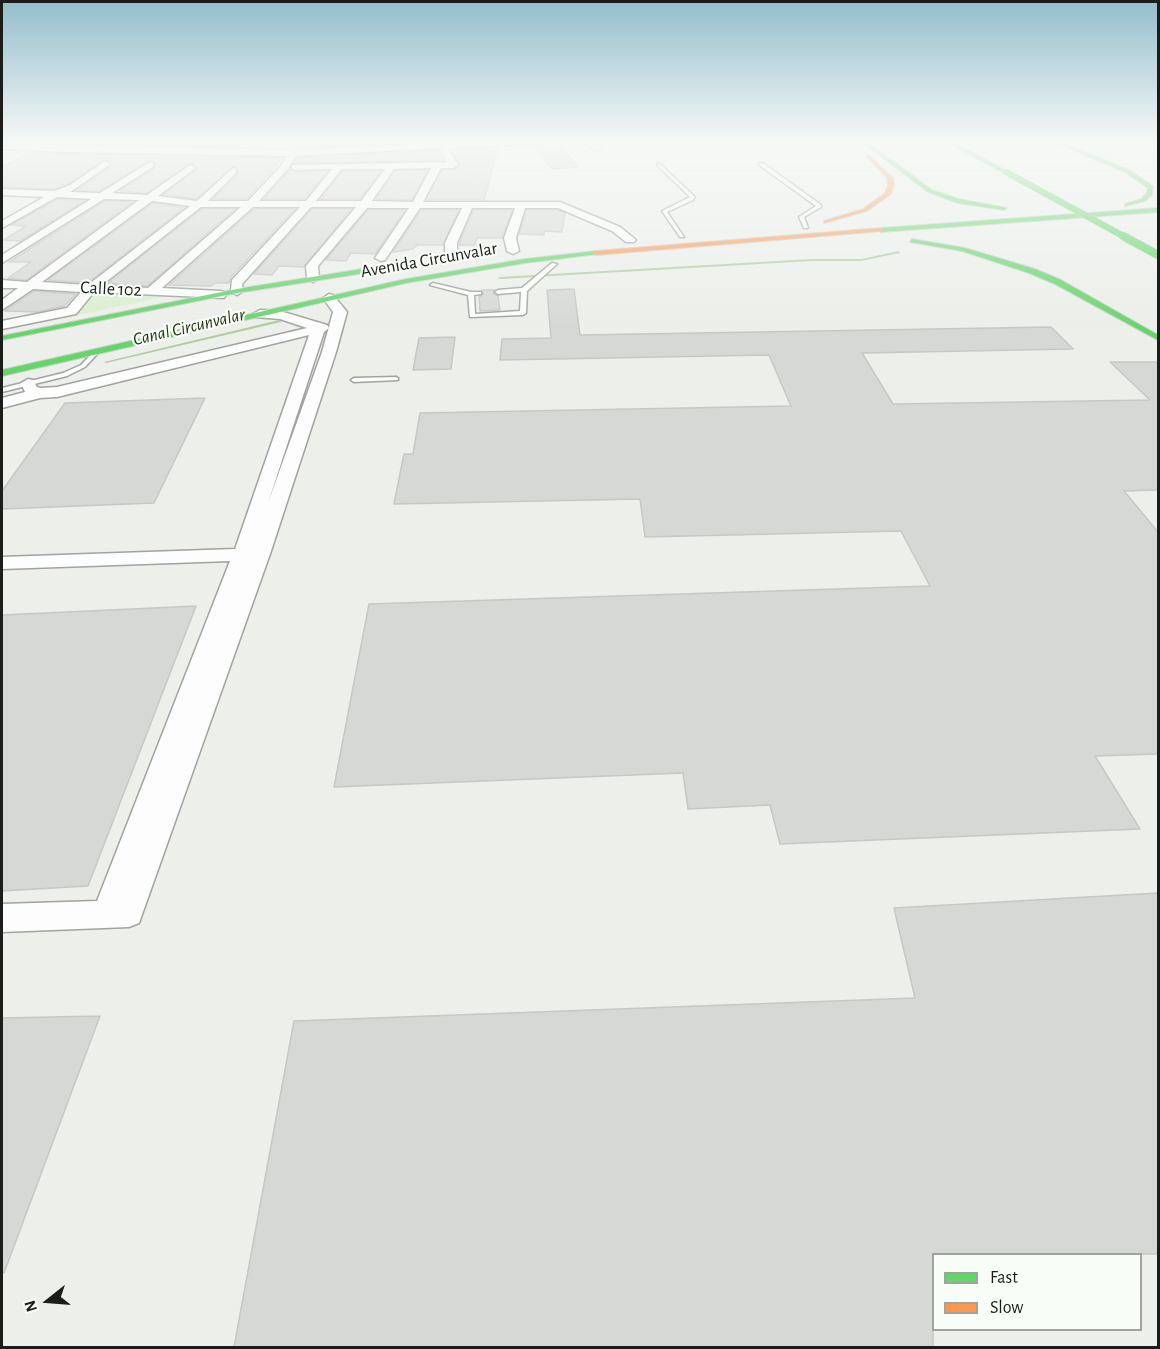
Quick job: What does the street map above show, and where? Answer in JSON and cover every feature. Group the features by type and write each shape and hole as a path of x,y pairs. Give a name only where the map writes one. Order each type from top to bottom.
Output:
{"highway":[{"path":"812,227 878,203"},
{"path":"973,203 1059,214"},
{"path":"1066,203 1158,255"},
{"path":"1072,203 1158,247"},
{"path":"1130,208 1138,203"},
{"name":"Avenida Circunvalar","path":"2,373 406,281 525,261 637,248 1130,208 1154,203"},
{"path":"1130,208 1158,211"},
{"path":"1014,234 1024,225 1059,214"},
{"name":"Avenida Circunvalar","path":"456,258 682,236 1059,214"},
{"path":"796,244 842,233"},
{"path":"330,298 367,297 554,264 632,256 778,245 902,240 974,252 1050,279 1158,338"},
{"path":"721,241 778,245"},
{"path":"1031,256 1158,326"},
{"name":"Avenida Circunvalar","path":"3,334 313,278 384,262"}],"street":[{"path":"2,225 40,203"},
{"path":"2,260 90,203"},
{"path":"2,306 28,285 145,203"},
{"path":"191,203 307,206 417,204 560,206 616,229 630,240"},
{"path":"237,291 236,283 309,203"},
{"path":"3,334 71,311 92,288 199,204"},
{"path":"152,291 251,204"},
{"path":"384,262 417,204"},
{"path":"313,278 312,266 363,205"},
{"path":"456,258 451,243 468,205"},
{"path":"513,251 510,238 521,206"},
{"name":"Calle 102","path":"2,284 220,295"},
{"path":"2,918 117,914 251,554 328,326 340,312 330,298"},
{"path":"260,314 280,315 328,326"},
{"path":"2,403 34,388 57,392 328,326"},
{"path":"2,563 251,554"}],"lane":[{"path":"682,236 664,212 684,203"},
{"path":"812,227 801,217 819,206 815,203"},
{"path":"498,292 524,290 554,264"},
{"path":"433,285 475,293 472,316 523,313 524,290"},
{"path":"2,390 34,388 83,366 97,351"},
{"path":"354,380 396,379"}],"green space":[{"path":"91,293 177,294 73,316"}],"building":[{"path":"51,203 81,203 20,241 4,240 26,226 11,225"},
{"path":"102,203 131,203 26,280 8,278 31,262 9,262"},
{"path":"153,203 184,208 87,283 48,280"},
{"path":"202,209 235,209 147,286 108,283"},
{"path":"254,209 295,209 230,278 229,283 215,283 211,286 169,285"},
{"path":"312,209 351,209 304,267 279,266 272,275 254,274"},
{"path":"368,210 405,210 375,254 351,253 346,261 326,260"},
{"path":"421,210 458,210 443,245 417,245 413,249 393,252"},
{"path":"473,210 512,210 502,238 477,238 475,245 459,245"},
{"path":"527,210 558,210 565,213 562,232 544,231 544,235 519,234"},
{"path":"574,289 580,335 1051,327 1073,349 862,353 893,404 1150,400 1110,362 1158,362 1158,490 1124,491 1158,532 1158,754 1095,756 1140,829 780,844 770,805 688,809 683,773 334,787 369,604 930,586 901,531 645,537 640,499 394,504 404,454 413,454 420,413 791,406 769,355 500,360 502,339 551,338 547,290"},
{"path":"482,290 495,290 493,293 498,296 500,310 480,311 479,297 483,295"},
{"path":"34,291 76,294 64,306 38,312 5,311"},
{"path":"455,337 451,369 413,370 419,338"},
{"path":"205,398 154,503 2,509 2,491 65,403"},
{"path":"196,606 88,886 2,891 2,615"},
{"path":"1158,893 1158,1254 932,1253 933,1347 234,1347 294,1021 915,998 894,908"},
{"path":"100,1016 4,1273 2,1272 2,1018"}],"waterway":[{"path":"500,278 812,260 861,260 899,252"},
{"name":"Canal Circunvalar","path":"106,362 279,321"}],"traffic: fast":[{"path":"971,203 1004,208"},
{"path":"1063,203 1158,255"},
{"path":"1127,205 1134,203"},
{"path":"881,230 1158,210"},
{"path":"912,241 963,249 1032,271 1058,282 1158,338"},
{"path":"2,373 406,281 525,261 596,253"},
{"path":"2,338 237,291 362,271"}],"traffic: slow":[{"path":"826,222 865,210 875,203"},
{"path":"596,253 881,230"}]}
